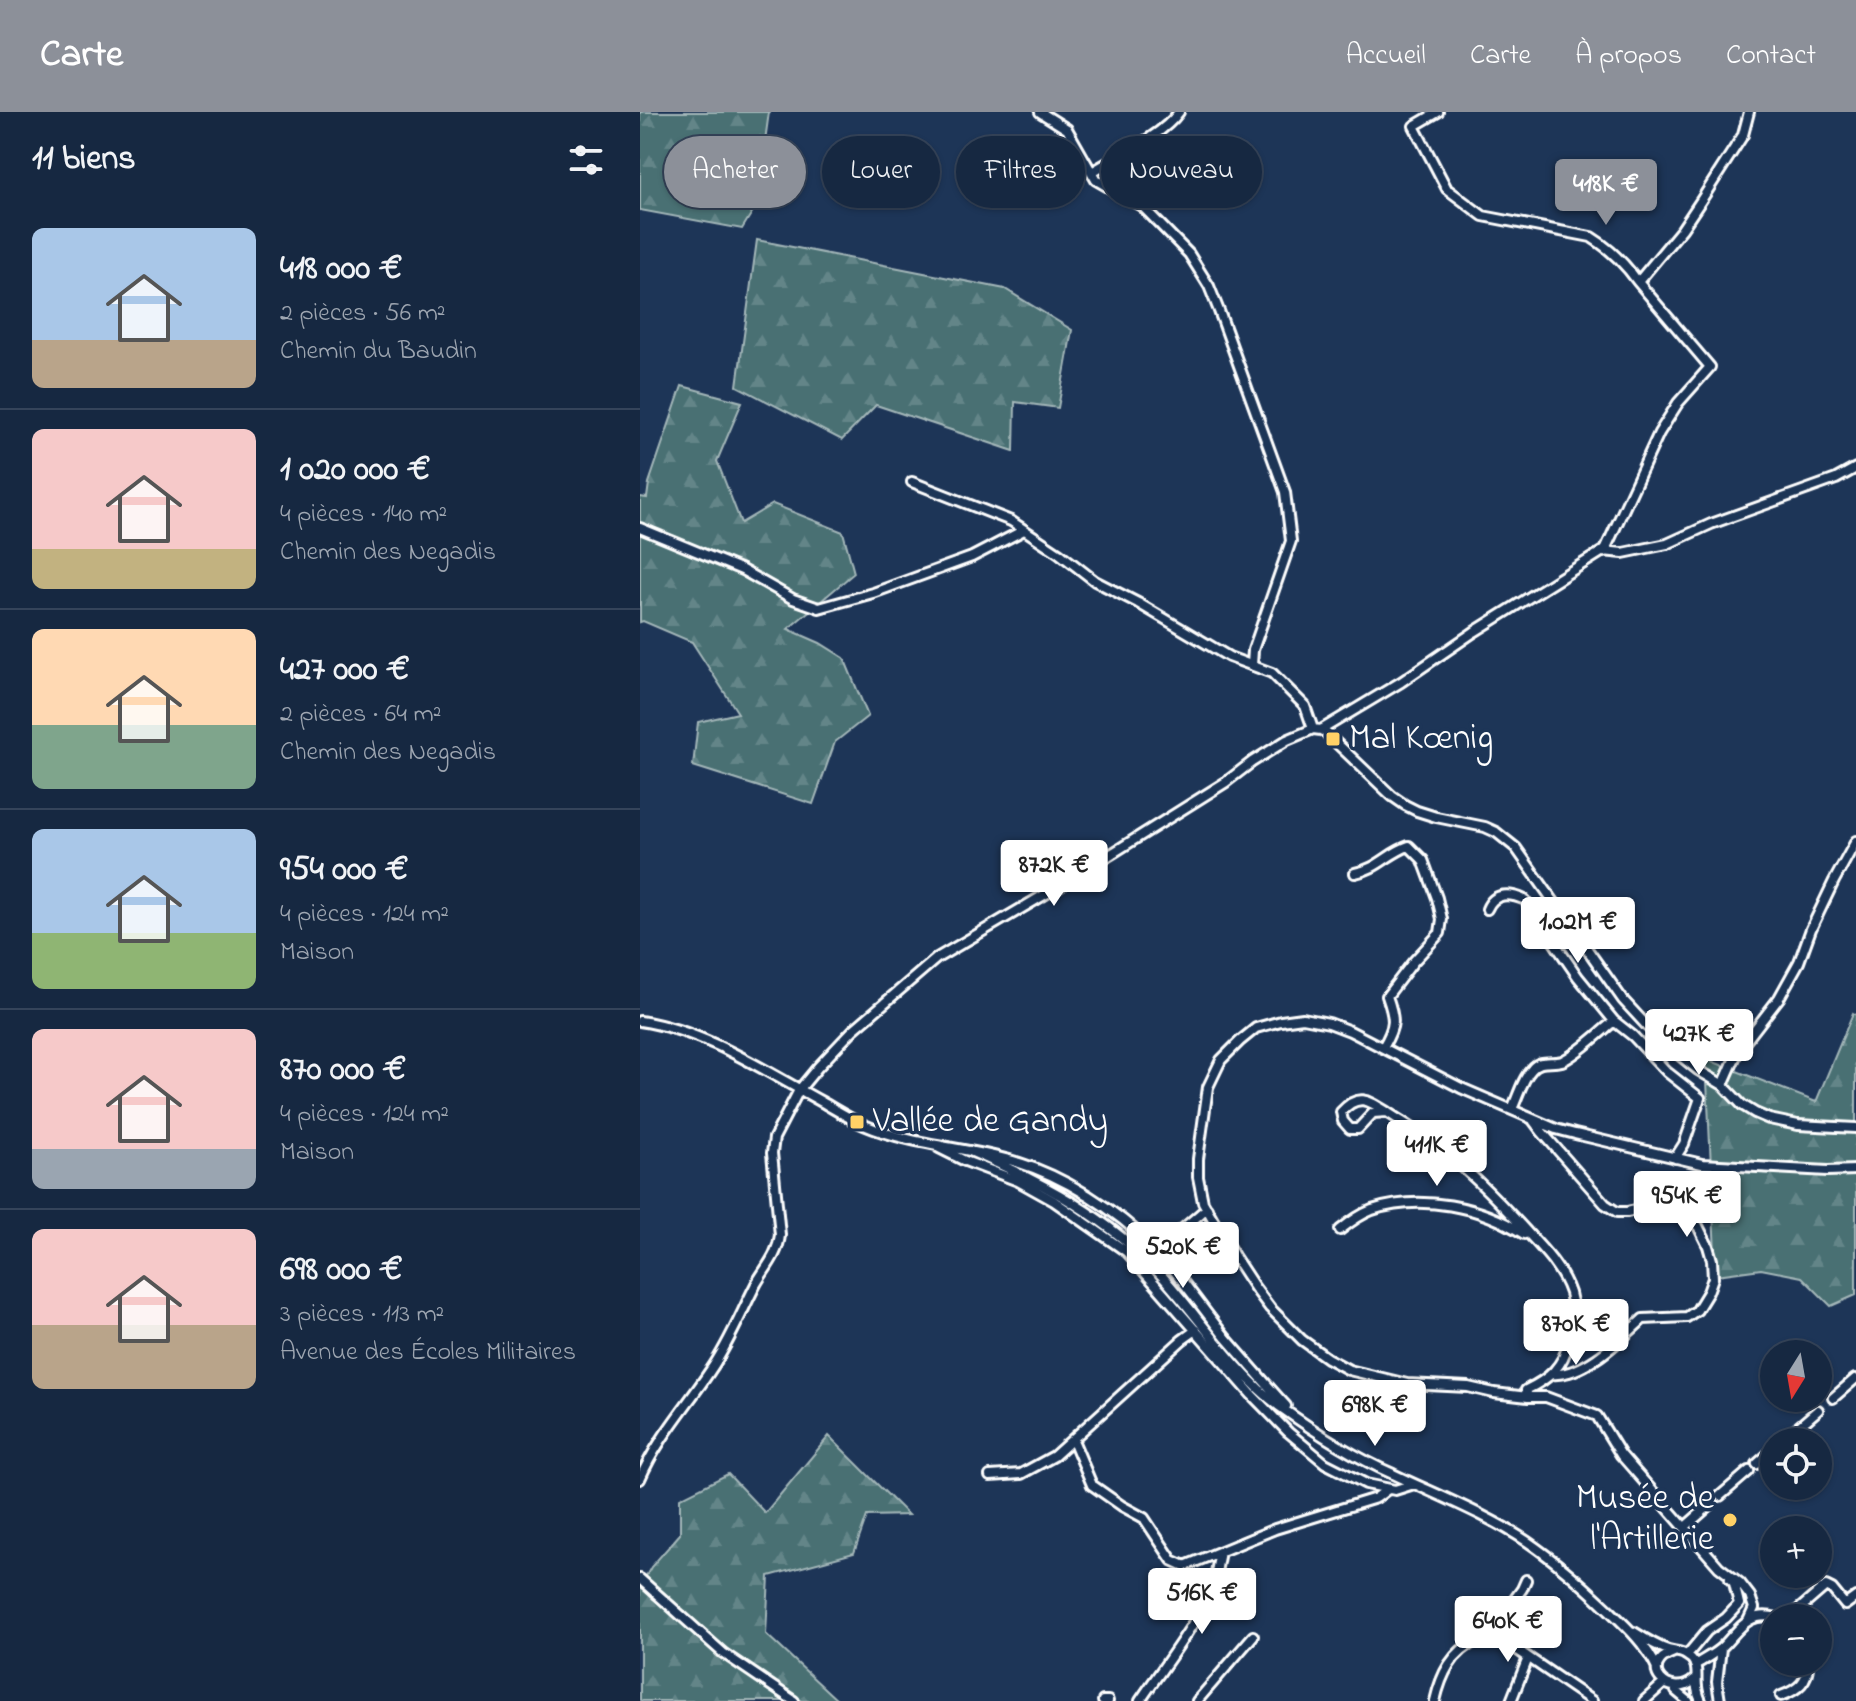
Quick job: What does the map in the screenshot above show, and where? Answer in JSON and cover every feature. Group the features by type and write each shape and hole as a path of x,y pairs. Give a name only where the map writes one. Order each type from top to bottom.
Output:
{"street":[{"path":"1040,112 1067,129 1096,180 1143,207 1189,254 1209,286 1219,311 1285,492 1291,541 1253,650 1252,665"},
{"path":"1092,172 1162,129 1179,112"},
{"path":"640,1479 665,1433 727,1344 748,1299 779,1246 772,1153 779,1125 799,1090 853,1030 937,958 1073,878 1287,740 1317,729 1401,682 1497,617 1604,552 1659,433 1678,403 1710,367 1631,272 1599,242 1591,237 1483,216 1447,189 1414,126 1438,112"},
{"path":"1638,282 1682,229 1702,199 1743,135 1749,112"},
{"path":"1604,552 1623,553 1667,544 1711,524 1836,479 1856,468"},
{"path":"912,482 1011,521 1095,581 1229,657 1272,673 1305,706 1317,729 1392,796 1427,814 1485,827 1516,848 1623,1000 1673,1050 1723,1085 1742,1105 1769,1119 1798,1125 1856,1128"},
{"path":"640,528 742,570 793,599 819,608 873,593 972,557 1024,530"},
{"path":"1723,1085 1738,1051 1779,998 1799,962 1817,917 1856,841"},
{"path":"1355,873 1368,871 1399,849 1409,846 1423,860 1442,919 1440,933 1387,996 1394,1018 1383,1047"},
{"path":"1487,909 1489,903 1500,895 1515,895 1525,900 1578,977 1614,1021 1667,1072 1700,1098 1684,1144 1675,1158"},
{"path":"1687,1655 1696,1641 1739,1604 1734,1583 1621,1455 1597,1416 1546,1397 1494,1393 1468,1387 1407,1384 1349,1370 1302,1340 1270,1308 1243,1271 1215,1223 1198,1177 1208,1087 1221,1060 1256,1028 1303,1018 1329,1023 1461,1088 1556,1129 1702,1164 1856,1170"},
{"path":"640,1021 696,1037 732,1052 862,1125 892,1135 1003,1157 1069,1185 1103,1206 1157,1251 1226,1337 1298,1419"},
{"path":"1512,1109 1535,1065 1562,1061 1614,1021"},
{"path":"1387,1112 1373,1113 1358,1129 1350,1129 1343,1121 1341,1112 1359,1099 1370,1102 1387,1112 1434,1143 1473,1176 1551,1258 1564,1278 1574,1315 1568,1348 1547,1380 1526,1390 1528,1397"},
{"path":"1533,1119 1605,1204 1617,1212 1644,1208 1685,1217 1698,1226 1712,1260 1713,1278 1697,1310 1687,1317 1643,1319 1598,1357 1566,1374 1552,1374"},
{"path":"927,1142 965,1161 1018,1181 1054,1201 1127,1252 1252,1395 1288,1432 1325,1463 1366,1484 1395,1490 1415,1484"},
{"path":"970,1151 1067,1198 1132,1245 1249,1378 1275,1403 1349,1452 1454,1501 1527,1542 1570,1573 1630,1630 1650,1655 1666,1689 1676,1691 1687,1688 1694,1680"},
{"path":"1340,1230 1372,1210 1426,1202 1492,1217 1535,1241"},
{"path":"1149,1263 1157,1251 1207,1208"},
{"path":"1149,1263 1165,1260 1215,1223"},
{"path":"990,1476 1021,1474 1054,1456 1196,1330"},
{"path":"1833,1398 1855,1379"},
{"path":"1797,1428 1816,1412"},
{"path":"1073,1440 1092,1485 1144,1518 1172,1560 1185,1566 1275,1529 1376,1498 1388,1489"},
{"path":"1757,1464 1760,1461"},
{"path":"1720,1496 1749,1471"},
{"path":"1685,1527 1710,1505"},
{"path":"1140,1701 1202,1606 1215,1576 1220,1552"},
{"path":"1695,1665 1724,1645 1749,1619 1754,1608 1740,1583 1719,1567"},
{"path":"640,1579 723,1653 794,1701"},
{"path":"1492,1636 1526,1580"},
{"path":"1805,1604 1826,1586 1845,1605 1856,1597"},
{"path":"1749,1619 1760,1618"},
{"path":"1712,1627 1722,1631 1724,1645 1717,1682 1720,1701"},
{"path":"1630,1630 1653,1644 1687,1655 1695,1665 1694,1680 1701,1701"},
{"path":"1197,1701 1253,1636"},
{"path":"1435,1701 1438,1685 1448,1665 1474,1642 1492,1636 1503,1640 1592,1701"},
{"path":"1657,1668 1663,1657 1675,1651"},
{"path":"1511,1701 1528,1658"},
{"path":"1781,1696 1802,1684 1806,1676"},
{"path":"1644,1701 1662,1685"},
{"path":"1676,1691 1688,1701"}],"green space":[{"path":"640,112 769,112 766,136 664,136 664,208 755,208 742,229 640,210"},
{"path":"757,240 1005,289 1072,330 1058,408 1015,402 1014,451 876,405 842,440 737,386"},
{"path":"682,386 742,402 717,461 741,523 773,504 843,532 854,573 788,629 844,658 868,716 835,742 813,804 693,766 698,722 738,713 692,642 640,622 640,497 647,498 649,483"},
{"path":"1853,1013 1856,1015 1856,1295 1831,1306 1802,1277 1761,1269 1716,1275 1706,1059 1816,1102"},
{"path":"829,1436 908,1515 867,1516 854,1553 769,1576 766,1634 838,1701 640,1700 640,1587 651,1567 680,1534 680,1498 728,1474 765,1513"}],"place":[{"name":"Mal Kœnig","path":"1333,739"},
{"name":"Vallée de Gandy","path":"857,1122"},
{"name":"Musée de l'Artillerie","path":"1730,1520"}]}
